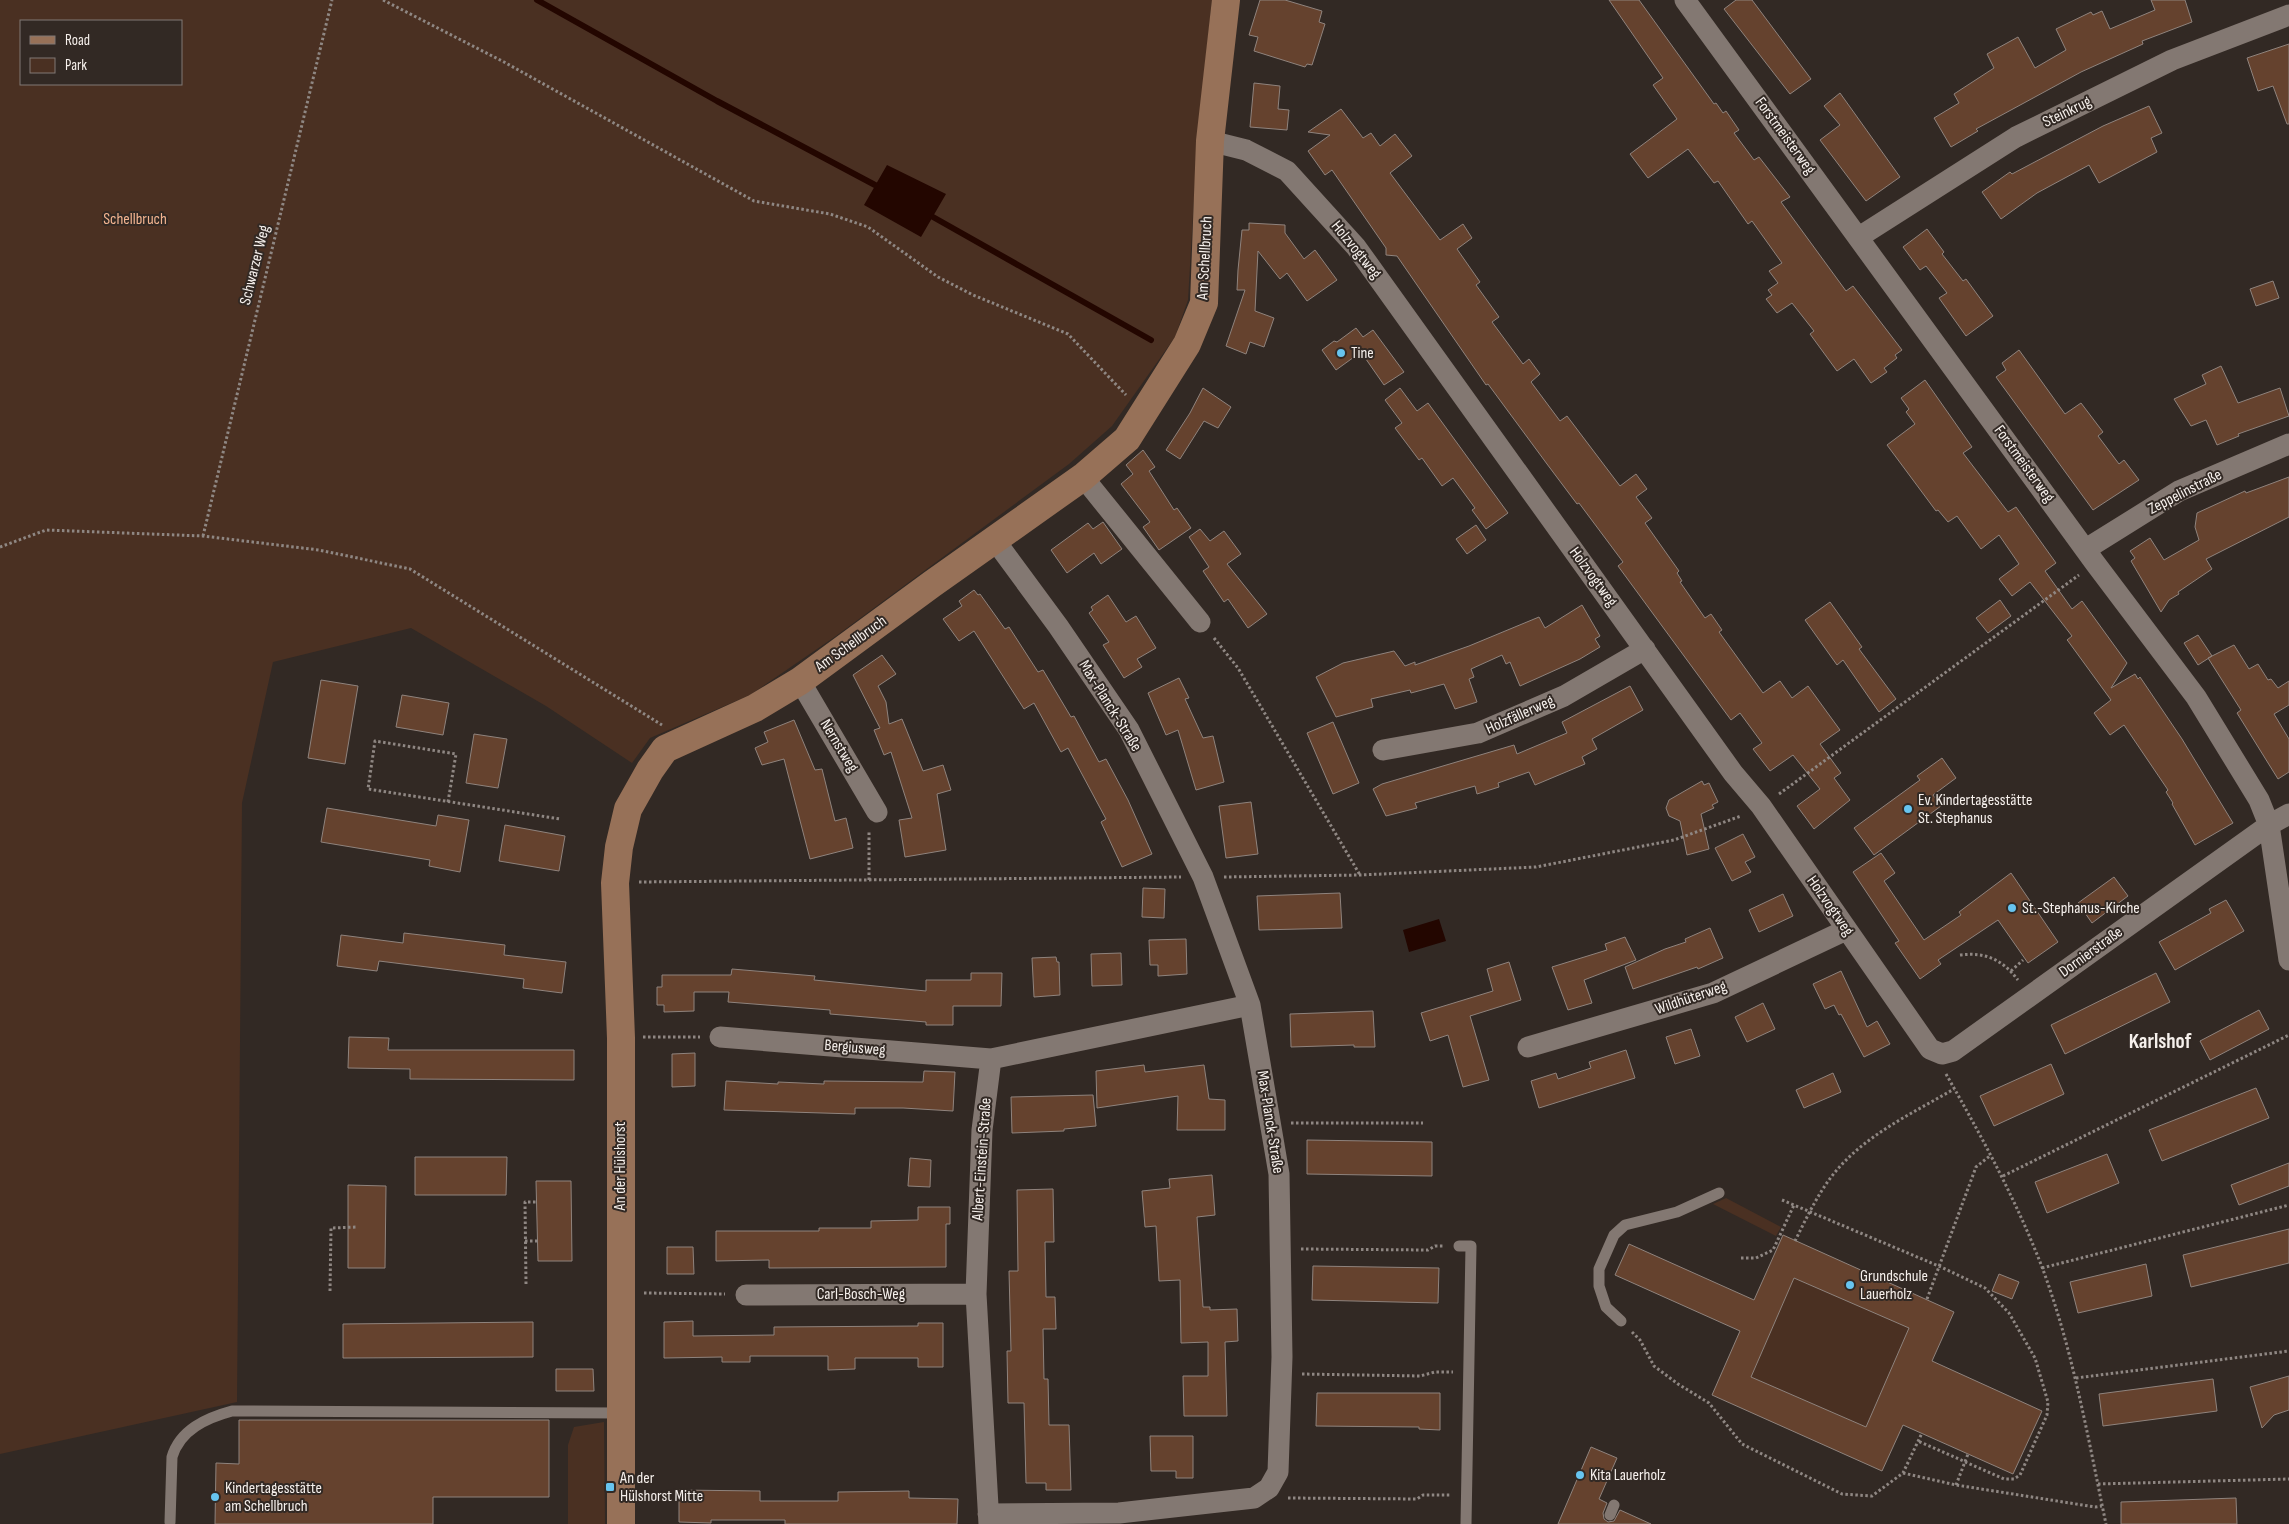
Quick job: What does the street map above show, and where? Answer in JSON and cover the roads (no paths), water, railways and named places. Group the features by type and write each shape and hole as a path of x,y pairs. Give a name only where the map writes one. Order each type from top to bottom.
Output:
{"street":[{"name":"Am Schellbruch","path":"628,809 650,770 665,749 755,708 800,681 994,539 1083,477 1127,438 1187,344 1204,303 1210,141 1226,0"},
{"name":"Forstmeisterweg","path":"1685,0 2090,556 2196,697 2259,800 2269,825 2289,960"},
{"name":"Steinkrug","path":"1859,237 2016,137 2172,60 2289,15"},
{"name":"Holzvogtweg","path":"1210,141 1246,150 1287,171 1356,246 1733,773 1761,806 1930,1049 1942,1054"},
{"name":"Zeppelinstraße","path":"2090,556 2179,492 2289,444"},
{"path":"1083,477 1200,622"},
{"name":"Max-Planck-Straße","path":"989,1519 1119,1512 1254,1498 1269,1488 1278,1472 1281,1373 1279,1174 1250,1005 1204,877 1130,730 1058,626 994,539"},
{"name":"Holzfällerweg","path":"1383,750 1478,733 1564,696 1645,649"},
{"name":"Nernstweg","path":"800,681 873,805"},
{"name":"An der Hülshorst","path":"621,1524 620,1038 615,883 619,847 628,809"},
{"name":"Dornierstraße","path":"1942,1054 1953,1051 2269,825 2289,814"},
{"name":"Wildhüterweg","path":"1528,1047 1713,993 1846,930"},
{"path":"991,1059 1250,1005"},
{"name":"Bergiusweg","path":"720,1037 991,1059"},
{"name":"Albert-Einstein-Straße","path":"989,1519 976,1294 982,1130 991,1059"},
{"name":"Carl-Bosch-Weg","path":"746,1295 976,1294"}],"lane":[{"path":"1621,1321 1606,1307 1599,1286 1600,1269 1614,1235 1625,1225 1677,1212 1719,1193"},
{"path":"1459,1246 1471,1246 1466,1524"},
{"path":"170,1522 172,1457 179,1440 199,1424 214,1416 232,1411 620,1413"}],"waterway":[{"path":"537,0 717,101 875,185"},
{"path":"933,217 1151,340"}],"place":[{"name":"Tine","path":"1341,353"},
{"name":"Ev. Kindertagesstätte St. Stephanus","path":"1908,809"},
{"name":"St.-Stephanus-Kirche","path":"2012,908"},
{"name":"Grundschule Lauerholz","path":"1850,1285"},
{"name":"Kita Lauerholz","path":"1580,1475"},
{"name":"An der Hülshorst Mitte","path":"610,1487"},
{"name":"Kindertagesstätte am Schellbruch","path":"215,1497"}],"district":[{"name":"Karlshof","path":"2160,1041"}],"park label":[{"name":"Schellbruch","path":"135,219"}]}
